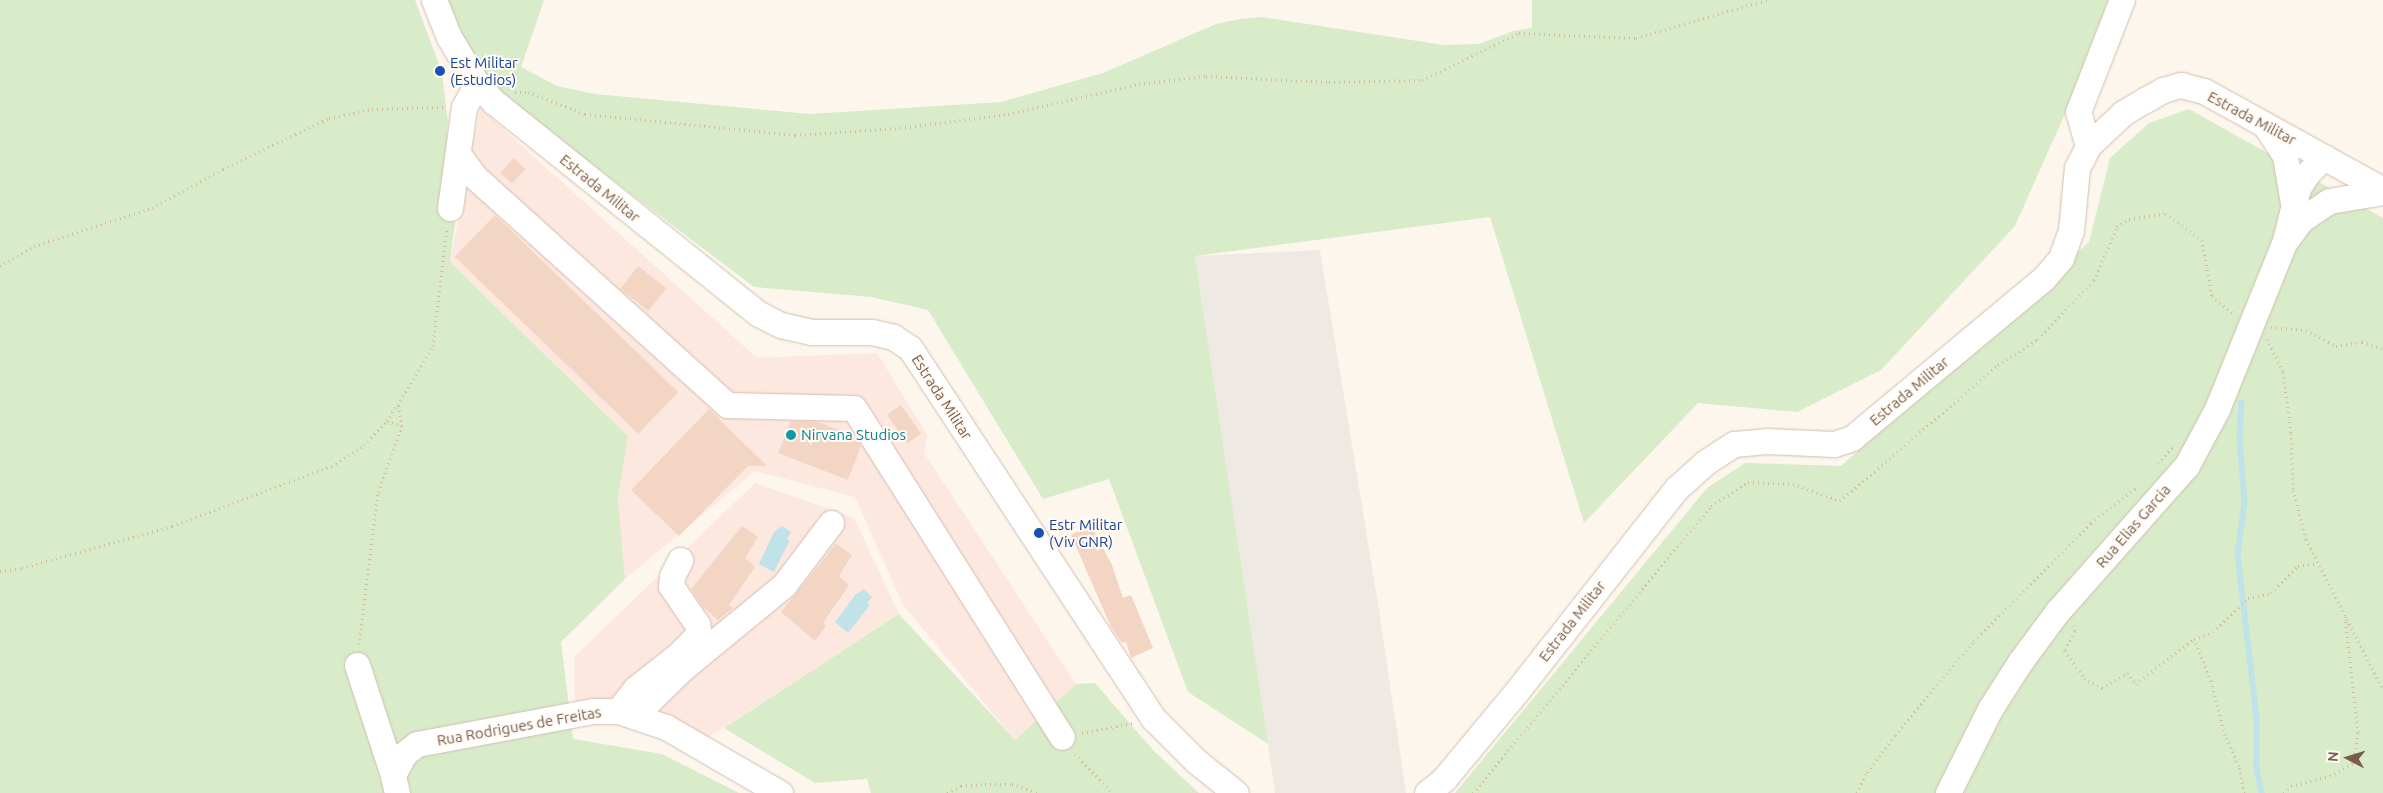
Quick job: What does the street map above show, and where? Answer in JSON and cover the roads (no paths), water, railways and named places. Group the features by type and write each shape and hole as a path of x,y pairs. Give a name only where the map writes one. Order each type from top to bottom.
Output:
{"street":[{"name":"Estrada Militar","path":"434,0 449,37 477,84 494,102 758,314 781,325 811,332 872,332 893,337 910,348 1154,719 1196,761 1236,793"},
{"path":"2088,146 2078,112 2122,0"},
{"path":"450,208 459,155 464,107 477,84"},
{"name":"Estrada Militar","path":"1427,793 1444,779 1517,691 1678,488 1706,462 1734,444 1768,441 1813,445 1834,444 1852,438 2044,279 2061,258 2071,231 2077,168 2088,146 2124,113 2163,90 2181,85 2204,91 2383,191"},
{"name":"Rua Elias Garcia","path":"2264,124 2285,156 2297,212"},
{"path":"459,155 475,177 726,405 854,408 1062,737"},
{"name":"Rua Elias Garcia","path":"1948,793 1990,709 2020,662 2068,600 2187,464 2217,409 2297,212 2307,174 2324,157"},
{"path":"2297,212 2329,201 2383,191"},
{"path":"629,714 649,700 683,668 784,585 831,522"},
{"path":"629,714 635,689 678,656 699,634 697,624 671,586 672,576 680,560"},
{"path":"357,665 395,784"},
{"name":"Rua Rodrigues de Freitas","path":"395,784 404,754 417,744 593,710 629,714 666,727 780,793"}],"water":[{"path":"782,526 791,532 787,539 790,540 774,572 759,564 774,532"},
{"path":"864,589 872,597 867,603 870,605 848,633 835,622 856,594"}],"waterway":[{"path":"2242,402 2240,439 2245,503 2238,554 2257,717 2257,769 2262,793"}],"place":[{"name":"Est Militar (Estudios)","path":"440,71"},
{"name":"Nirvana Studios","path":"791,435"},
{"name":"Estr Militar (Viv GNR)","path":"1039,533"}]}
